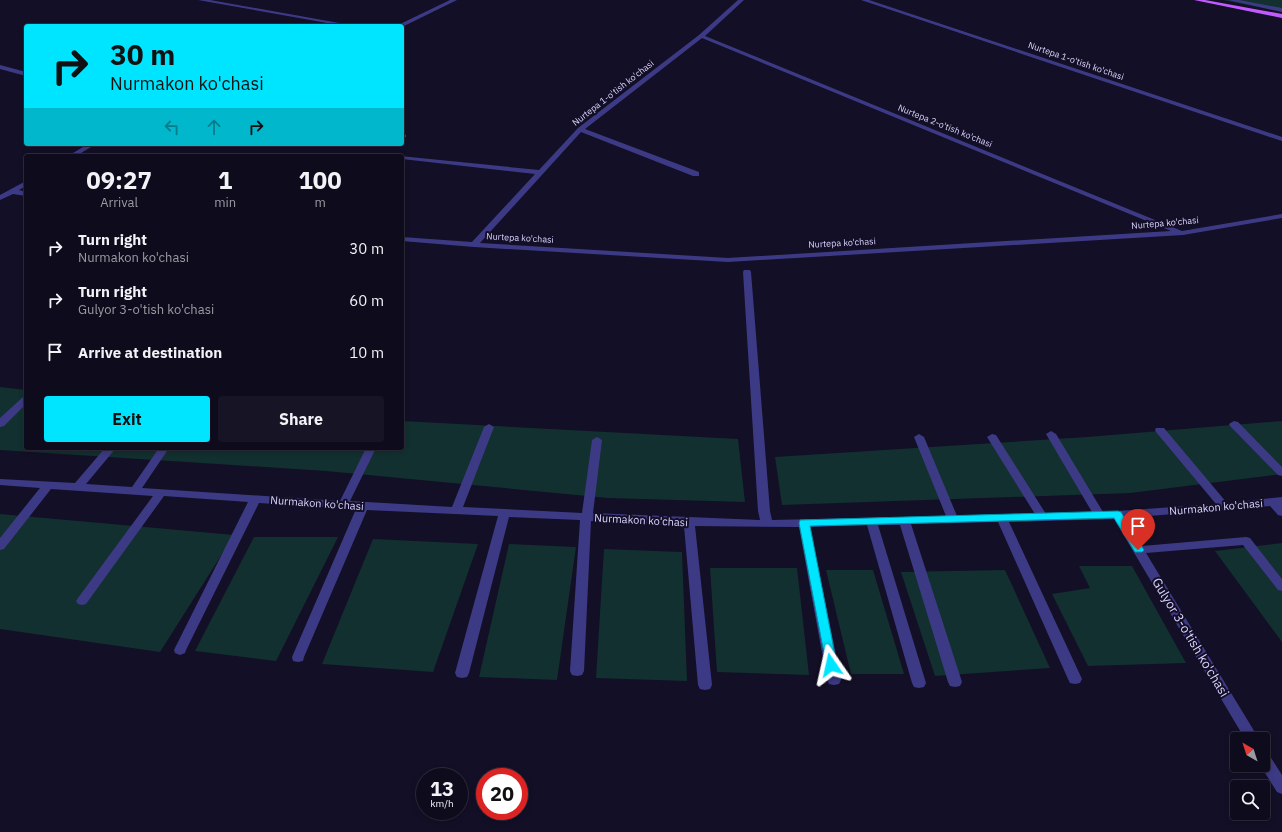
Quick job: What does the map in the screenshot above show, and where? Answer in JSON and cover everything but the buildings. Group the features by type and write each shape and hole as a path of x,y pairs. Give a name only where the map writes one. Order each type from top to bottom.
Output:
{"main road":[{"path":"1197,0 1282,16"}],"street":[{"path":"200,0 341,24"},
{"path":"402,24 454,0"},
{"name":"Nurtepa 1-o'tish ko'chasi","path":"474,245 580,129 701,36 741,0"},
{"name":"Nurtepa 1-o'tish ko'chasi","path":"864,0 1282,139"},
{"path":"1231,0 1282,10"},
{"name":"Nurtepa 2-o'tish ko'chasi","path":"701,36 1183,233"},
{"path":"0,68 24,74"},
{"path":"580,129 696,174"},
{"path":"75,154 89,146"},
{"path":"404,157 541,172"},
{"path":"0,198 24,184"},
{"path":"11,192 24,194"},
{"name":"Nurtepa ko'chasi","path":"404,239 474,245 728,260 1183,233 1282,216"},
{"path":"747,272 764,511 767,524"},
{"path":"0,424 24,401"},
{"path":"1234,424 1282,473"},
{"path":"456,511 489,427"},
{"path":"1160,430 1212,491 1224,508"},
{"path":"1051,434 1100,516"},
{"path":"992,437 1043,517"},
{"path":"919,438 953,519"},
{"path":"577,672 586,517 589,506 597,440"},
{"path":"77,488 109,450"},
{"path":"134,492 163,450"},
{"path":"343,505 370,450"},
{"name":"Nurmakon ko'chasi","path":"0,482 160,494 343,505 689,522 767,524 1100,516 1224,508 1277,502"},
{"path":"0,546 48,486"},
{"path":"82,601 160,494"},
{"path":"180,650 255,500"},
{"path":"1277,502 1282,512"},
{"path":"298,657 363,506"},
{"path":"462,673 504,513"},
{"name":"Gulyor 3-o'tish ko'chasi","path":"1118,514 1138,550 1248,732"},
{"path":"1002,518 1075,679"},
{"path":"904,520 955,682"},
{"path":"871,521 919,683"},
{"path":"689,522 705,685"},
{"path":"804,523 834,680"},
{"path":"1138,550 1246,541 1282,588"},
{"path":"1270,768 1282,788"}],"green space":[{"path":"1223,0 1282,0 1282,12"},
{"path":"0,387 24,390 24,450 404,450 404,421 738,439 745,502 608,498 326,471 0,450"},
{"path":"1282,421 1282,474 1130,493 782,505 775,457 1087,437"},
{"path":"0,514 234,535 160,652 0,629"},
{"path":"254,537 338,537 276,661 195,651"},
{"path":"373,539 478,544 433,672 322,664"},
{"path":"1282,543 1282,642 1215,551"},
{"path":"509,544 576,547 557,680 479,677"},
{"path":"604,549 682,552 687,681 596,678"},
{"path":"1079,566 1132,566 1186,663 1088,666 1052,594 1090,588"},
{"path":"710,568 797,568 809,675 717,672"},
{"path":"826,570 873,570 904,674 851,674"},
{"path":"1005,570 1050,668 935,676 901,572"}],"route":[{"path":"831,665 804,523 1118,514 1138,550"}]}
